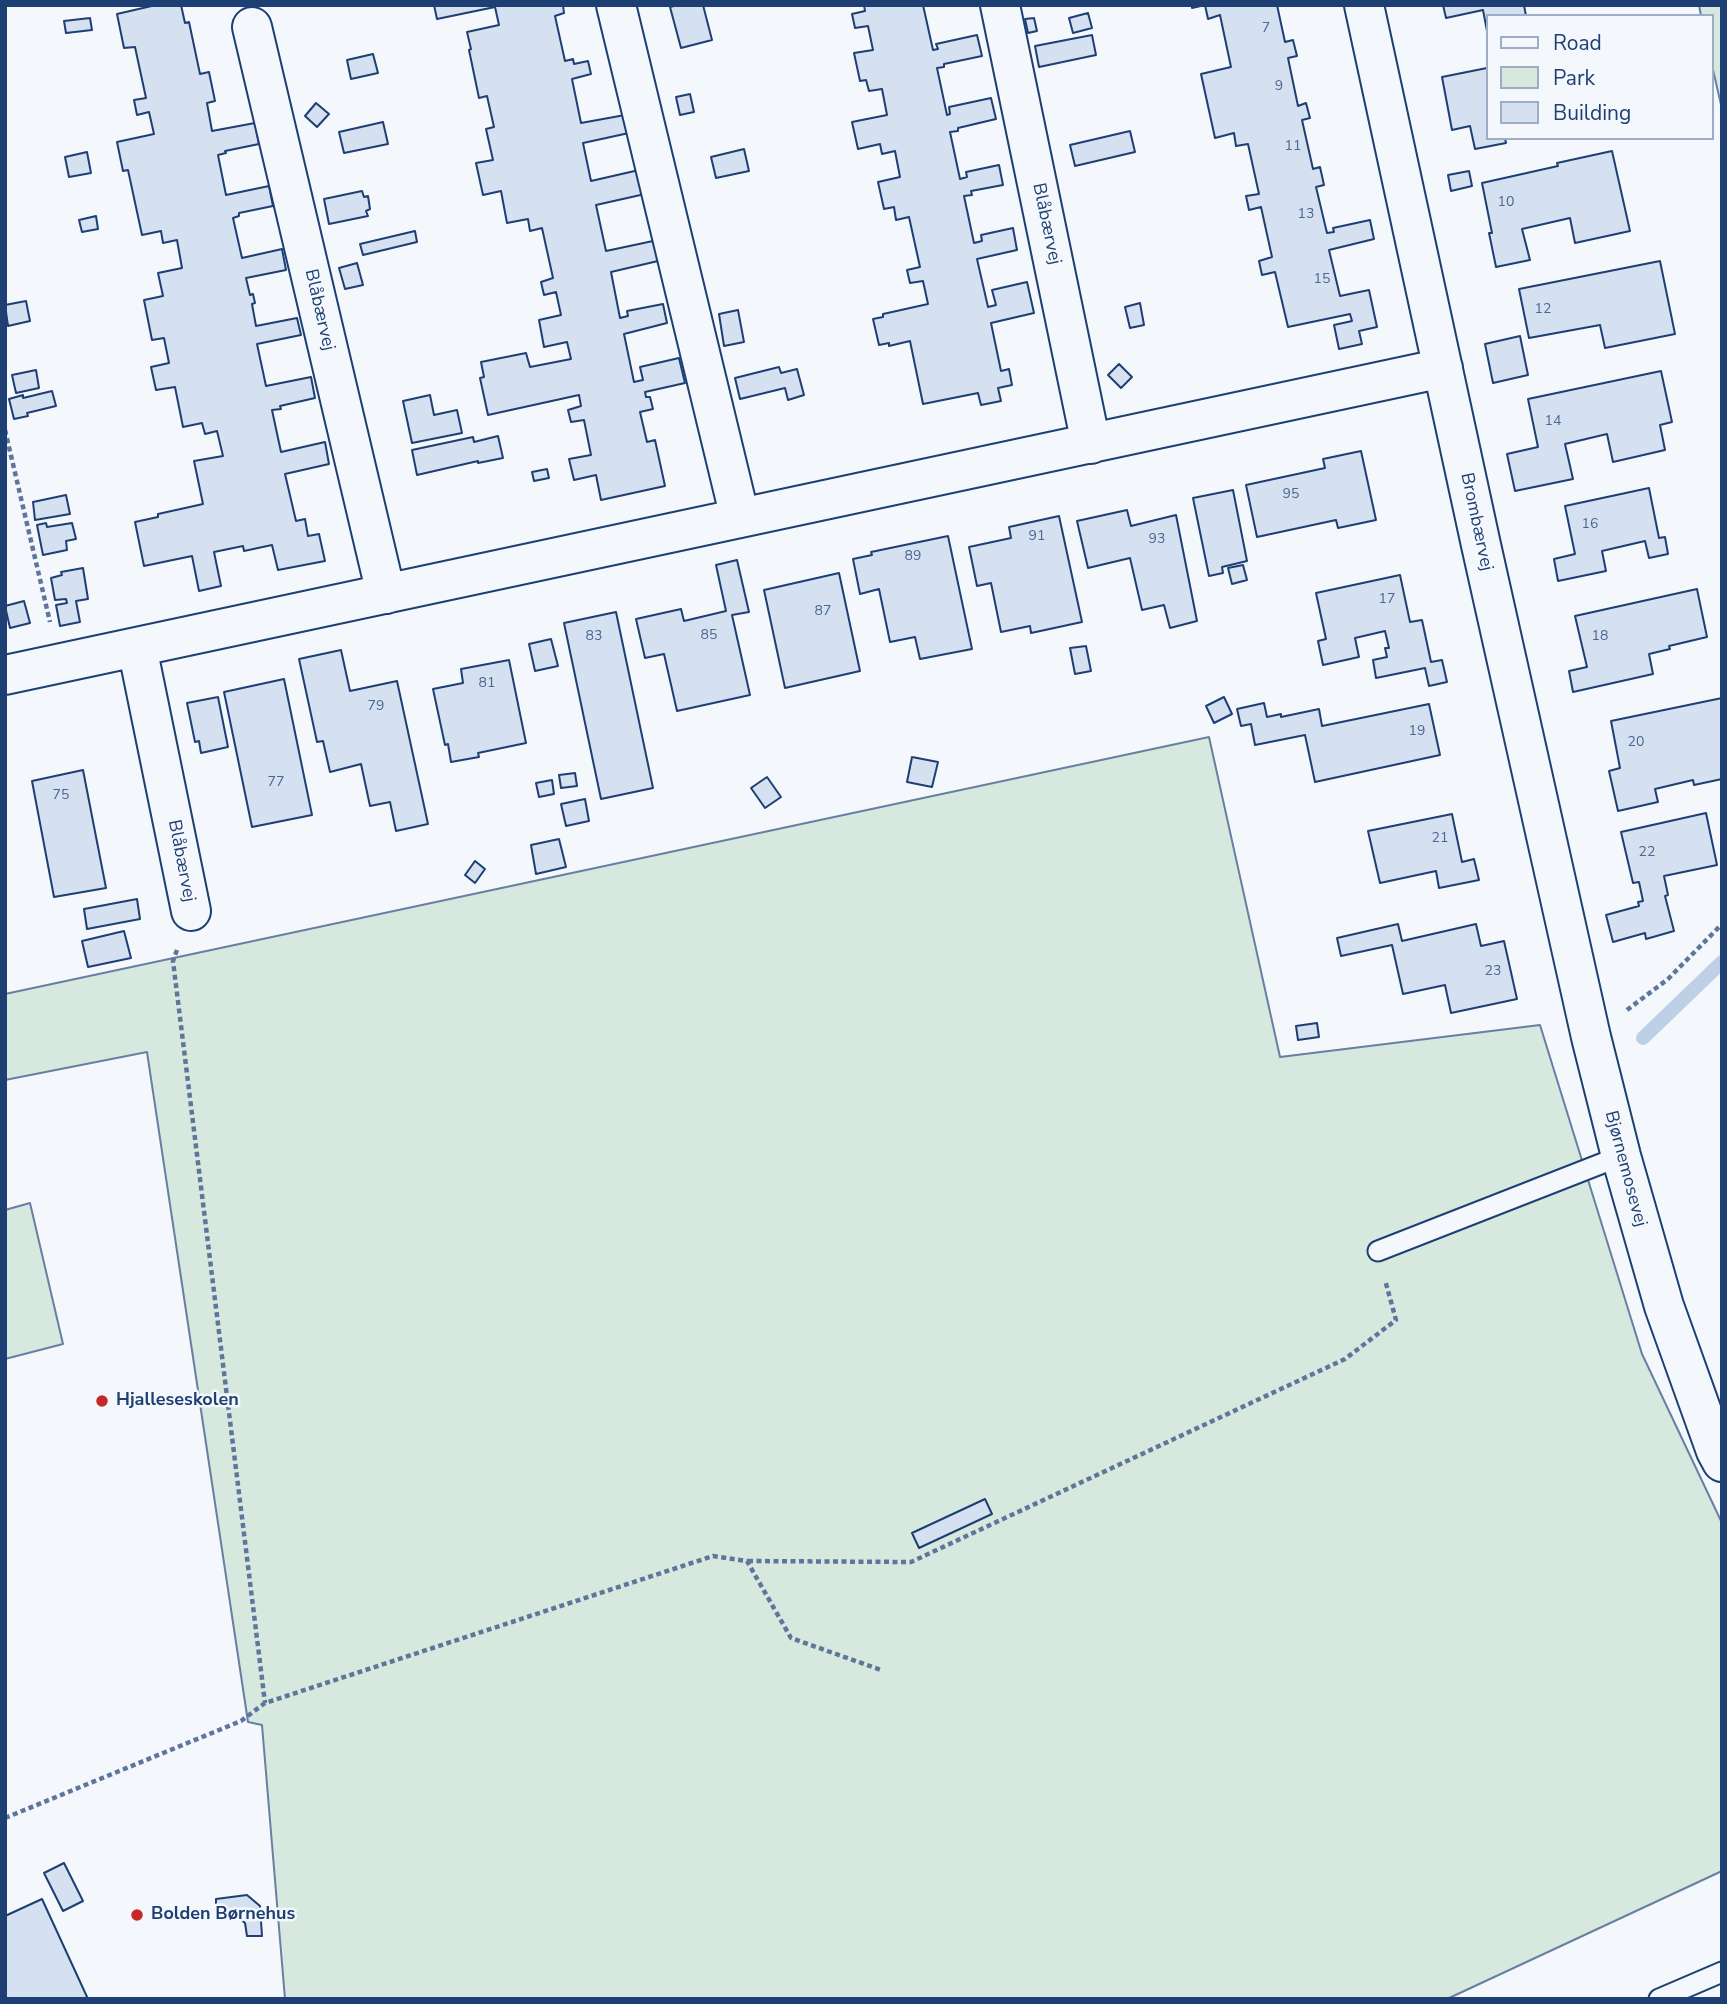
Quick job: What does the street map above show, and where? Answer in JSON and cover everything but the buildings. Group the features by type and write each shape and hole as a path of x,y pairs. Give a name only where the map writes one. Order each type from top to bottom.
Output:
{"street":[{"path":"616,5 740,519"},
{"name":"Blåbærvej","path":"1000,5 1091,443"},
{"name":"Brombærvej","path":"1364,5 1591,1037"},
{"name":"Blåbærvej","path":"252,27 386,594"},
{"path":"5,675 1443,368"},
{"name":"Blåbærvej","path":"137,646 191,911"},
{"name":"Bjørnemosevej","path":"1591,1037 1621,1156 1664,1306 1722,1462"}],"lane":[{"path":"1378,1251 1621,1156"},
{"path":"1660,1999 1722,1972"}],"path":[{"path":"5,430 60,663"},
{"path":"191,911 173,961 265,1703"},
{"path":"1591,1037 1668,979 1722,924"},
{"path":"5,1818 241,1721 265,1703 713,1556 747,1561 911,1562 1345,1359 1396,1320 1378,1251"},
{"path":"747,1561 791,1638 881,1670"}],"green space":[{"path":"1699,5 1722,5 1722,109 1713,70 1713,14 1701,14"},
{"path":"1209,737 1280,1057 1540,1025 1642,1354 1722,1523 1722,1871 1447,1999 285,1999 262,1725 248,1722 147,1052 5,1080 5,994"},
{"path":"30,1203 63,1344 5,1359 5,1210"}],"waterway":[{"path":"1643,1038 1722,962"}],"place":[{"name":"Hjalleseskolen","path":"102,1401"},
{"name":"Bolden Børnehus","path":"137,1915"}]}
